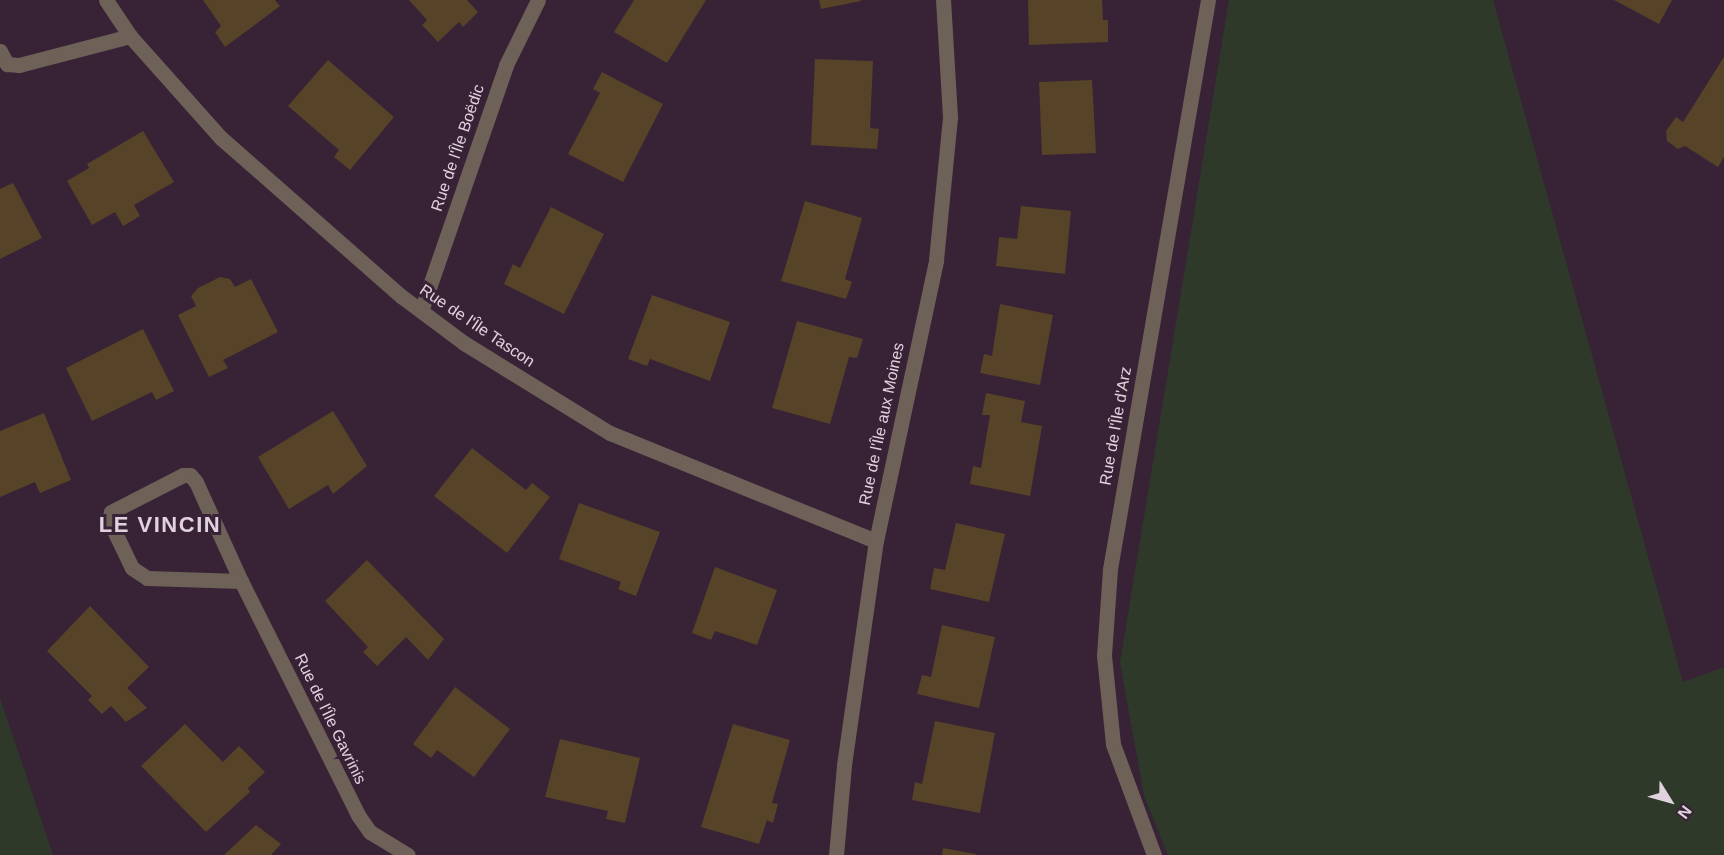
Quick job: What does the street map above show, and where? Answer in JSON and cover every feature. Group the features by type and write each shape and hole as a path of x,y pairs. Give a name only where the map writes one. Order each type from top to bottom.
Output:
{"street":[{"name":"Rue de l'Île Tascon","path":"106,0 130,36 221,138 421,311 464,343 610,433 876,541"},
{"name":"Rue de l'Île Boëdic","path":"421,311 506,65 538,0"},
{"name":"Rue de l'Île aux Moines","path":"836,855 844,765 876,541 937,249 950,117 943,0"},
{"name":"Rue de l'Île d'Arz","path":"1154,855 1113,744 1106,634 1110,569 1208,0"},
{"path":"0,51 8,64 19,65 130,36"},
{"name":"Rue de l'Île Gavrinis","path":"241,581 147,578 139,574 132,568 118,540 109,520 111,512 119,505 190,475 358,815 370,832 408,855"}],"green space":[{"path":"1229,0 1493,0 1683,682 1724,667 1724,855 1168,855 1144,796 1120,663"},
{"path":"0,698 53,855 0,855"}],"building":[{"path":"203,0 275,0 280,6 225,47 215,32 221,26"},
{"path":"409,0 467,0 478,12 463,27 459,22 438,42 422,25 427,20"},
{"path":"634,0 706,0 667,63 614,32"},
{"path":"819,0 861,0 861,1 821,9"},
{"path":"1028,0 1102,0 1103,20 1108,20 1108,42 1029,45"},
{"path":"1614,0 1672,0 1659,24"},
{"path":"1724,57 1724,157 1718,167 1685,146 1678,149 1667,141 1666,131 1676,117 1683,122"},
{"path":"815,59 873,61 870,128 879,129 877,149 811,145"},
{"path":"328,60 394,117 350,170 334,157 339,150 288,106"},
{"path":"602,72 663,104 623,182 568,154 600,93 593,89"},
{"path":"1092,80 1096,153 1042,155 1039,82"},
{"path":"143,131 174,182 134,205 140,216 123,226 115,212 92,225 67,181 89,168 87,164"},
{"path":"13,183 42,238 0,259 0,189"},
{"path":"805,201 862,218 845,279 852,282 846,299 781,281"},
{"path":"1021,206 1071,211 1065,274 996,266 999,237 1017,239"},
{"path":"551,207 604,234 564,314 504,284 513,264 520,268"},
{"path":"220,277 230,279 235,287 251,279 278,332 223,360 228,368 209,377 178,315 196,306 191,296 198,288"},
{"path":"652,295 730,322 710,381 650,359 647,366 628,359"},
{"path":"1000,304 1053,315 1040,385 980,373 984,354 992,356"},
{"path":"797,321 863,339 857,358 849,357 830,424 772,408"},
{"path":"143,329 174,391 156,400 152,392 92,421 66,368"},
{"path":"986,393 1025,401 1021,422 1042,426 1030,496 970,484 973,466 981,468 990,415 982,415"},
{"path":"333,411 367,466 333,494 328,485 289,509 258,457"},
{"path":"44,413 71,480 40,493 35,482 0,497 0,431"},
{"path":"472,448 526,490 532,483 550,497 507,553 434,496"},
{"path":"579,503 660,532 636,596 618,589 621,582 559,559"},
{"path":"956,523 1005,534 989,602 930,589 934,568 945,570"},
{"path":"367,560 444,639 428,660 406,637 377,666 363,652 368,647 325,601"},
{"path":"715,567 777,590 757,645 715,631 711,640 692,633"},
{"path":"90,606 149,667 127,688 147,708 126,722 111,706 102,714 88,700 92,696 47,651"},
{"path":"942,625 995,637 979,708 917,694 922,675 931,677"},
{"path":"455,687 510,729 474,777 437,750 431,758 413,744"},
{"path":"935,721 995,733 980,813 912,800 915,782 922,784"},
{"path":"185,724 223,762 239,746 265,772 248,788 250,792 206,832 141,766"},
{"path":"733,724 790,740 772,803 778,804 773,823 767,820 759,844 701,827"},
{"path":"560,739 640,758 625,823 606,819 608,811 545,797"},
{"path":"256,825 281,844 271,855 224,855"},
{"path":"943,848 976,854 976,855 942,855"}],"district":[{"name":"LE VINCIN","path":"160,525"}]}
